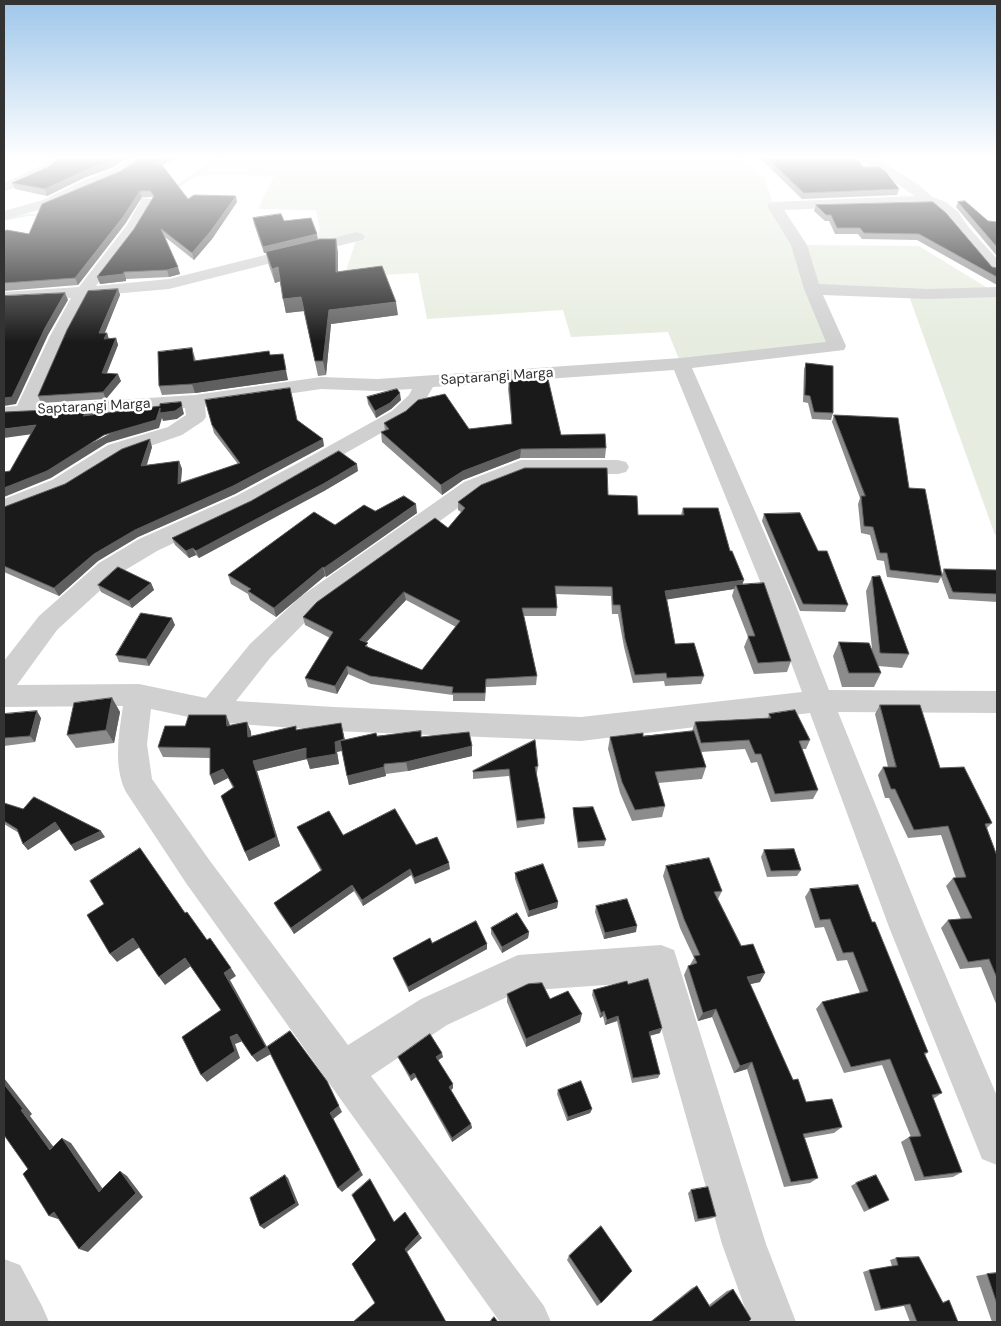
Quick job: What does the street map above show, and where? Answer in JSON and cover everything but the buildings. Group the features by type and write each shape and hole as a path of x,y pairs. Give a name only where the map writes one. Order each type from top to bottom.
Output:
{"street":[{"path":"26,410 56,339 83,292 128,234 138,218"},
{"name":"Saptarangi Marga","path":"4,413 26,410 194,401 321,383 377,385 681,364 837,346 812,289 799,245 782,218"},
{"path":"955,218 964,232 997,268"},
{"path":"4,297 83,292 189,280 357,237"},
{"path":"812,289 908,293 972,294 997,292"},
{"path":"681,364 777,591 907,927 997,1144"},
{"path":"4,680 48,623 108,569 148,545 244,501 308,467 365,432 399,415 417,398 426,382"},
{"path":"4,507 60,485 116,450 175,431 196,417 194,401"},
{"path":"212,711 260,651 309,603 472,486 521,467 618,467"},
{"path":"4,696 140,695 212,711 344,720 581,729 819,701 997,702"},
{"path":"140,695 132,744 137,784 198,872 528,1322"},
{"path":"344,1071 434,1012 518,974 661,963 744,1244 773,1322"},
{"path":"4,1280 26,1322"}],"shaded area":[{"path":"318,218 782,218 799,245 919,246 994,292 997,292 997,535 995,535 908,293 813,289 837,346 681,364 668,332 571,337 563,310 427,319 418,273 344,277 357,237 315,246 320,228"}],"waterway":[{"path":"5,220 15,218"}]}
